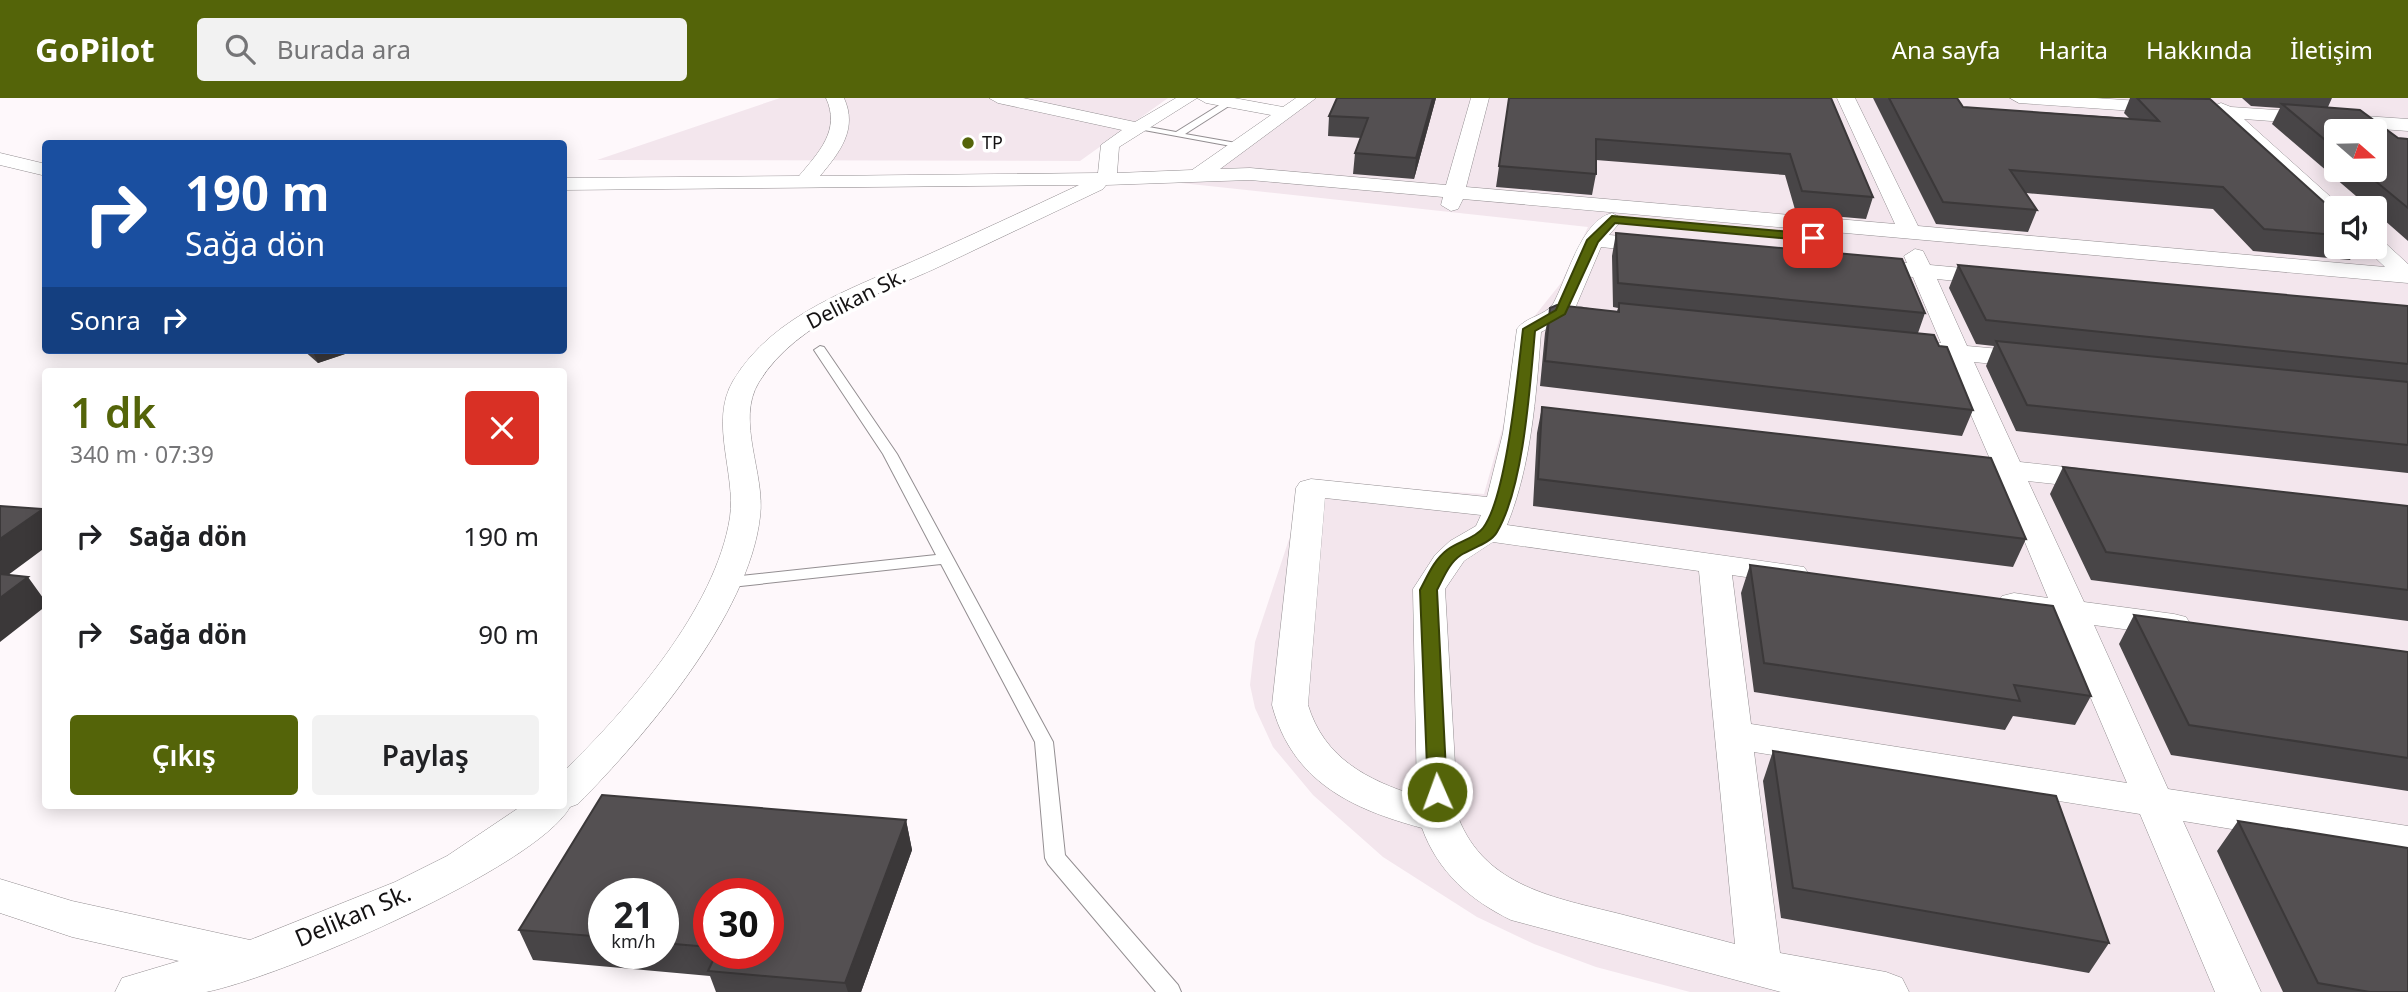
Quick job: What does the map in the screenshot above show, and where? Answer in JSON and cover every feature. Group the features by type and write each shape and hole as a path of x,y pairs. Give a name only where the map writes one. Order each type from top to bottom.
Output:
{"street":[{"path":"803,184 843,126 843,114 835,98"},
{"path":"998,98 1138,128"},
{"path":"1107,179 1110,145 1188,98"},
{"path":"1206,98 1286,113"},
{"path":"1196,176 1307,98"},
{"path":"1453,199 1479,98"},
{"path":"1846,98 2238,992"},
{"path":"2019,98 2408,125"},
{"path":"2210,98 2324,201"},
{"path":"0,159 42,169"},
{"path":"567,184 803,184 1196,176 1453,199 1914,250 2408,276"},
{"name":"Delikan Sk.","path":"567,791 629,724 664,680 692,639 722,583 746,518 737,398 755,369 783,340 823,313 1107,179"},
{"path":"968,181 1011,195 1020,208 1017,222"},
{"path":"1453,199 1612,219 1914,250 2408,290"},
{"path":"1561,312 1593,240 1612,219"},
{"path":"1593,240 1675,248"},
{"path":"1839,263 1914,250 2018,280"},
{"path":"2387,257 2408,276"},
{"path":"1616,317 1561,312 1529,329 1533,417 1495,520 1453,552 1442,564 1429,590 1438,817 1448,843 1465,869 1503,897 1551,915 1759,969 1886,992"},
{"path":"1888,345 2052,362"},
{"path":"1927,461 2133,484"},
{"path":"1438,817 1388,803 1344,780 1304,744 1292,721 1290,705 1311,488 1495,520 1714,563 1824,578"},
{"path":"1714,563 1759,969"},
{"path":"1989,600 2206,630"},
{"path":"1733,735 2408,842"},
{"name":"Delikan Sk.","path":"138,992 251,958 375,909 457,869 513,835 546,809"},
{"path":"0,896 97,925 251,958"}],"lane":[{"path":"1177,135 1228,102"},
{"path":"1138,128 1239,146"},
{"path":"820,350 890,454 1044,742 1055,858 1170,992"},
{"path":"722,583 946,559"}],"shaded area":[{"path":"780,98 1168,98 1080,161 597,160"},
{"path":"1298,98 2408,98 2408,992 1690,992 1596,967 1534,944 1477,917 1383,857 1313,795 1273,747 1255,708 1250,685 1255,642 1308,482 1484,494 1533,318 1561,283 1588,227 1181,183"}],"building":[{"path":"1337,98 1433,98 1416,158 1355,153 1368,118 1329,116"},
{"path":"1509,98 1831,98 1873,197 1802,191 1790,154 1596,139 1596,174 1499,166"},
{"path":"1889,98 1957,98 1963,107 2159,121 2137,98 2210,99 2324,202 2324,234 2264,229 2223,187 2010,170 2037,210 1943,202"},
{"path":"2282,104 2360,110 2372,119 2324,119 2324,139"},
{"path":"2387,130 2398,138 2408,139 2408,208 2377,182 2387,182"},
{"path":"1616,233 1902,259 1925,313 1618,283"},
{"path":"1958,265 2408,306 2408,364 1986,320"},
{"path":"1619,303 1934,335 1939,346 1947,347 1973,410 1545,361 1550,308 1557,305 1619,312"},
{"path":"1996,341 2408,382 2408,445 2027,405"},
{"path":"1542,407 1991,458 2026,539 1538,479"},
{"path":"2063,467 2408,506 2408,590 2106,552"},
{"path":"0,506 42,509 42,510 0,539"},
{"path":"1750,565 2053,606 2091,696 2014,685 2020,701 1764,663"},
{"path":"0,574 28,577 0,598"},
{"path":"2134,615 2408,652 2408,758 2189,725"},
{"path":"1773,751 2056,796 2109,943 1793,888"},
{"path":"602,795 906,820 845,983 708,971 784,969 784,878 693,878 693,946 679,944 679,878 588,878 588,936 519,930"},
{"path":"2238,821 2408,848 2408,992 2370,992 2318,983"}],"place":[{"name":"TP","path":"968,143"}],"route":[{"path":"1437,792 1429,590 1434,576 1453,552 1489,533 1501,508 1520,415 1529,329 1561,312 1593,240 1612,219 1813,238"}]}
